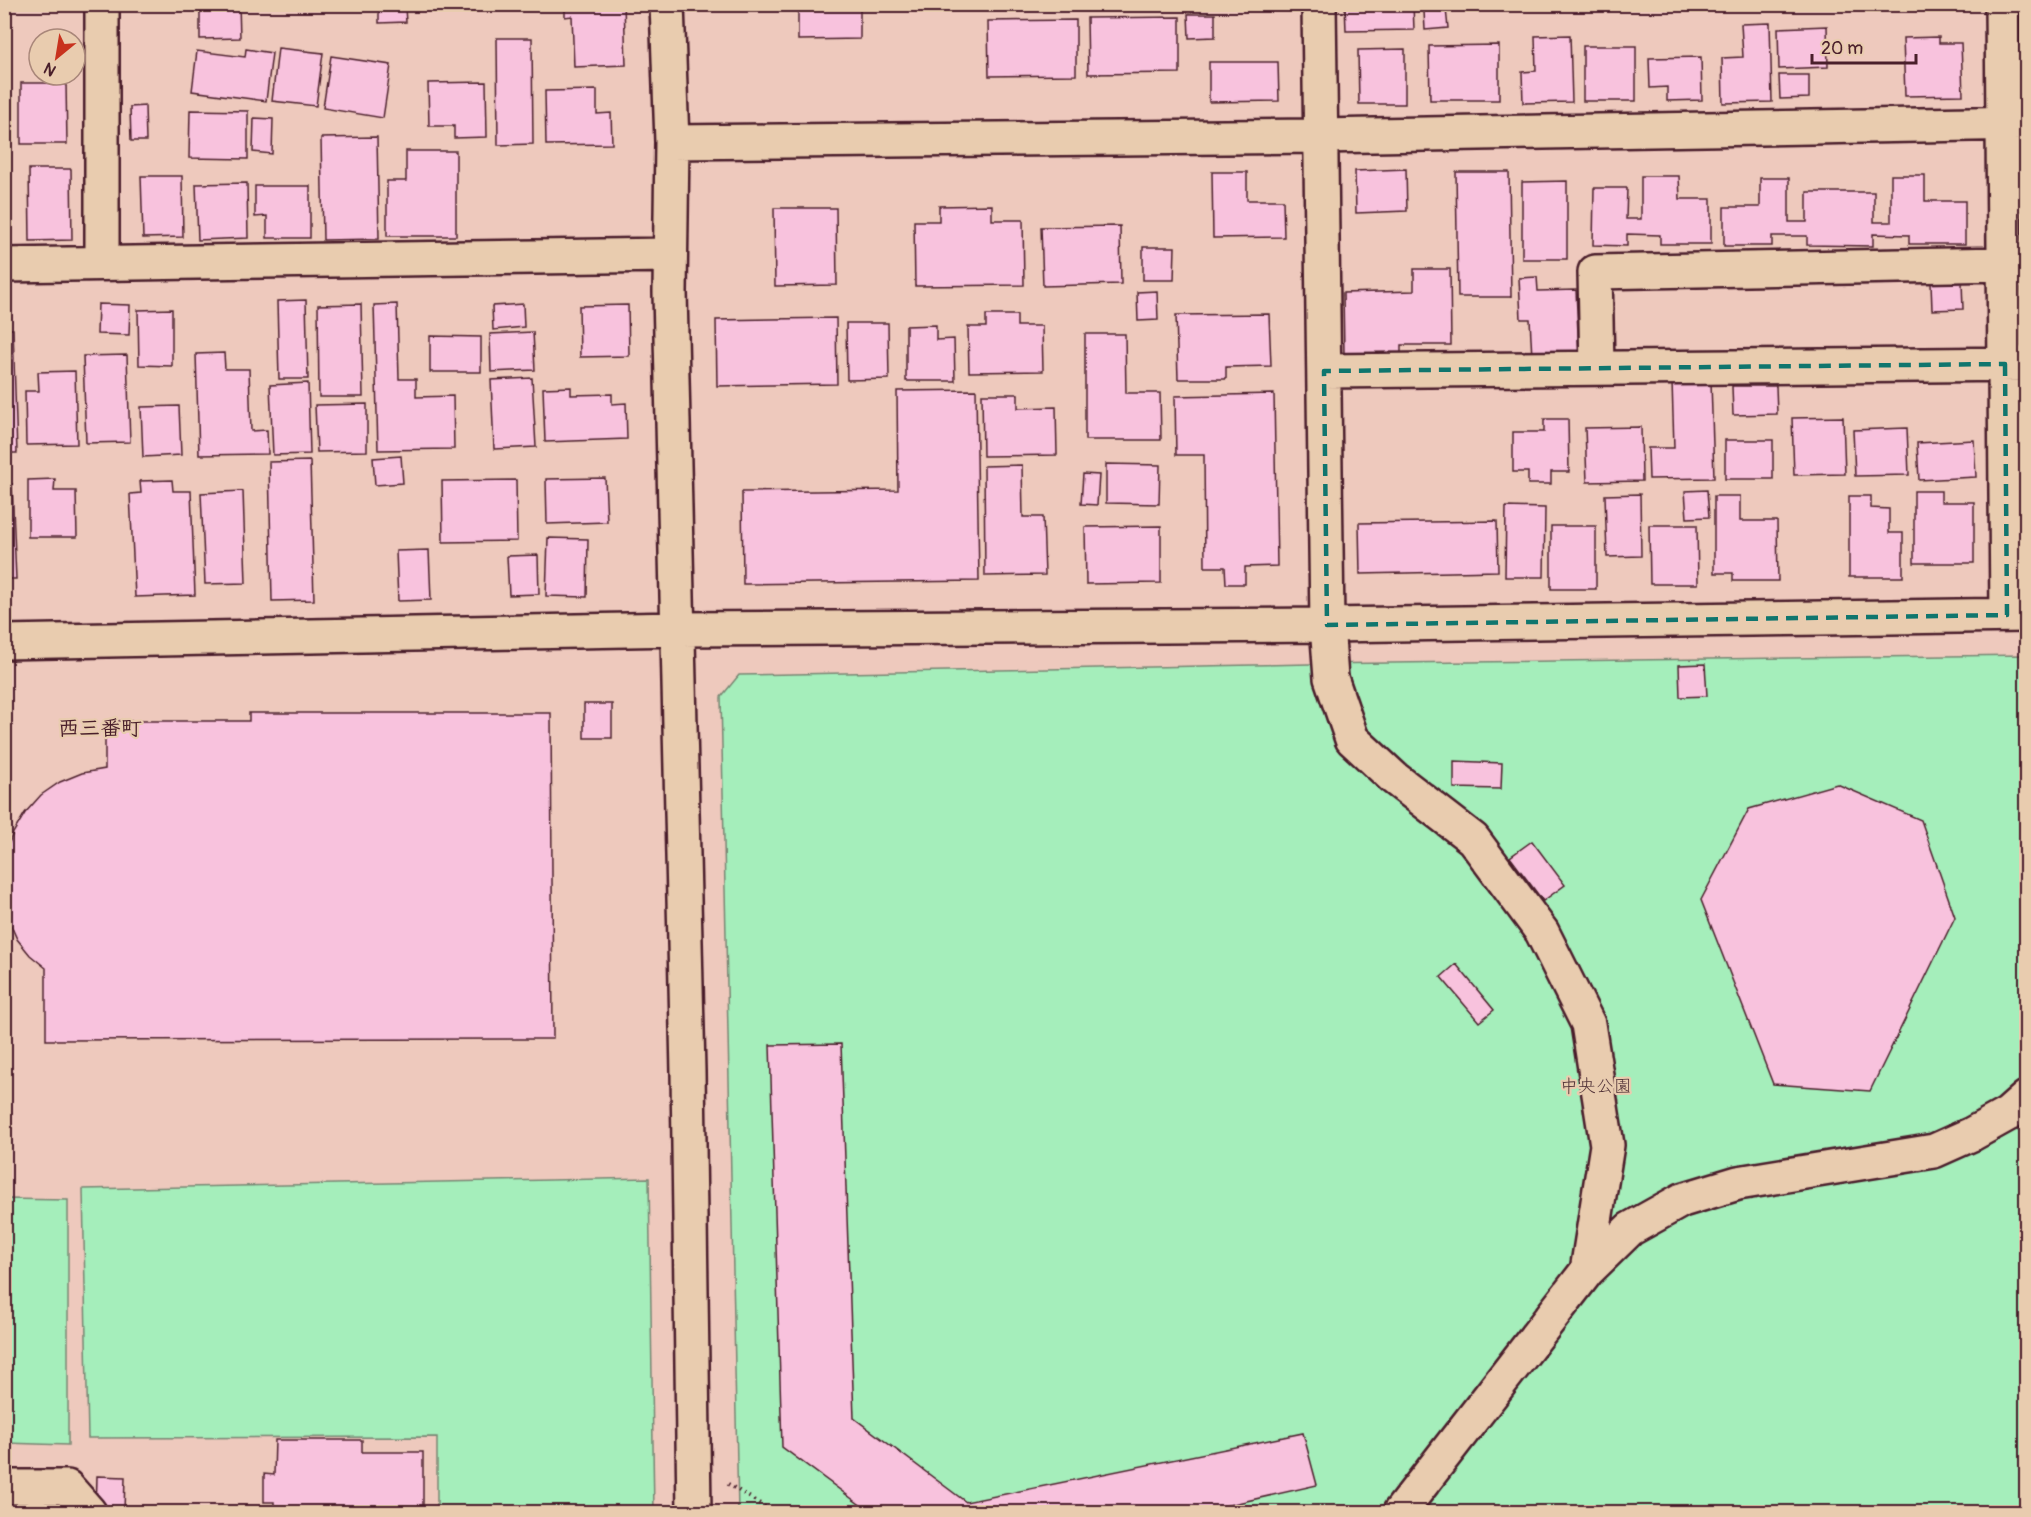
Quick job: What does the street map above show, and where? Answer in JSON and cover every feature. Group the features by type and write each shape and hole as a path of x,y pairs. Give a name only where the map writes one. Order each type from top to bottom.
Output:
{"street":[{"path":"102,4 102,263"},
{"path":"668,4 672,142 669,255 688,1072 694,1512"},
{"path":"1319,4 1327,625 1331,678 1352,739 1394,778 1473,839 1542,932 1588,1024 1607,1145 1587,1271"},
{"path":"4,642 678,629 1327,625 2017,615 2016,364 2004,264 2015,123 2002,4"},
{"path":"672,142 1322,136 2015,123"},
{"path":"4,265 669,255"},
{"path":"1597,368 1595,272 2004,264"},
{"path":"1324,371 2016,364"},
{"path":"1400,1512 1587,1271 1630,1229 1682,1200 1738,1183 1934,1151 2008,1114 2026,1098"},
{"path":"4,1488 67,1487 89,1512"}],"path":[{"path":"724,1482 773,1512"}],"highlighted area":[{"path":"2005,364 2007,615 1327,625 1324,371"}],"green space":[{"name":"中央公園","path":"2026,655 2026,1512 738,1512 721,697 739,675 1310,664"},
{"path":"649,1178 654,1512 437,1512 437,1437 88,1438 83,1189"},
{"path":"5,1199 68,1200 68,1445 5,1443"}],"building":[{"path":"200,4 239,4 240,38 200,39"},
{"path":"421,4 489,4 489,6"},
{"path":"565,4 624,4 626,65 574,67 572,16 565,17"},
{"path":"798,4 860,4 860,39 798,40"},
{"path":"1345,4 1413,4 1414,30 1346,31"},
{"path":"1576,4 1634,4 1634,5 1576,6"},
{"path":"1705,4 1763,4 1762,7"},
{"path":"379,8 405,8 406,22 379,23"},
{"path":"1446,9 1448,28 1425,30 1424,11"},
{"path":"1188,14 1215,14 1215,37 1189,38"},
{"path":"1180,17 1180,73 1088,74 1087,18"},
{"path":"1076,20 1076,75 989,76 988,21"},
{"path":"1770,23 1772,102 1723,103 1722,58 1743,57 1741,24"},
{"path":"1827,26 1828,67 1779,69 1778,28"},
{"path":"1570,35 1572,102 1523,103 1522,72 1536,71 1535,36"},
{"path":"1939,37 1939,43 1961,43 1963,95 1905,96 1903,38"},
{"path":"497,38 532,38 533,144 498,145"},
{"path":"1499,45 1499,100 1430,100 1429,46"},
{"path":"1583,46 1636,46 1636,101 1583,101"},
{"path":"278,48 323,53 316,106 272,101"},
{"path":"246,49 272,53 266,101 192,91 197,51 245,57"},
{"path":"1405,49 1405,104 1359,104 1358,50"},
{"path":"331,56 391,65 383,118 323,108"},
{"path":"1701,57 1702,100 1667,101 1667,87 1650,88 1649,58"},
{"path":"1209,62 1278,62 1279,101 1209,102"},
{"path":"1779,75 1809,75 1809,98 1780,99"},
{"path":"486,82 487,137 454,138 454,126 429,126 428,83"},
{"path":"21,83 27,83 27,87 66,87 67,144 21,144"},
{"path":"597,90 597,114 611,113 612,144 546,145 545,91"},
{"path":"145,106 146,141 131,141 130,107"},
{"path":"190,110 248,111 248,159 189,158"},
{"path":"4,117 8,117 9,201 4,201"},
{"path":"254,118 273,119 272,154 253,152"},
{"path":"377,137 379,239 323,240 321,138"},
{"path":"406,151 456,151 456,236 387,236 387,181 406,181"},
{"path":"29,169 71,169 72,240 30,241"},
{"path":"1406,169 1407,211 1356,213 1355,171"},
{"path":"1212,172 1247,172 1247,200 1283,200 1284,237 1213,238"},
{"path":"1456,172 1509,172 1511,297 1458,297"},
{"path":"1891,175 1925,175 1925,201 1965,201 1965,244 1909,244 1909,235 1873,234 1873,246 1807,245 1807,236 1772,236 1772,246 1724,246 1724,207 1760,207 1760,178 1789,178 1789,222 1807,222 1807,192 1874,192 1874,222 1891,222"},
{"path":"141,176 182,176 183,237 143,238"},
{"path":"1641,176 1679,176 1680,199 1711,199 1711,244 1660,244 1660,235 1627,234 1627,246 1593,245 1594,188 1627,188 1626,219 1641,219"},
{"path":"1567,181 1567,259 1522,259 1522,182"},
{"path":"247,183 248,238 198,240 196,184"},
{"path":"255,186 310,186 310,238 267,238 267,216 255,217"},
{"path":"992,205 992,220 1023,220 1024,285 915,286 914,221 939,221 939,206"},
{"path":"774,208 836,208 837,285 775,286"},
{"path":"1120,226 1121,284 1043,286 1041,227"},
{"path":"1143,247 1175,247 1174,280 1143,280"},
{"path":"1414,269 1450,269 1451,345 1401,345 1401,353 1344,354 1343,293 1414,291"},
{"path":"1537,277 1538,291 1576,290 1579,356 1532,358 1530,319 1521,319 1519,278"},
{"path":"1962,282 1963,309 1932,310 1931,283"},
{"path":"1157,291 1158,320 1138,321 1137,292"},
{"path":"306,300 308,379 279,379 277,301"},
{"path":"98,304 130,305 129,335 97,334"},
{"path":"361,304 363,397 319,397 318,305"},
{"path":"397,304 399,379 416,379 416,397 453,396 454,449 378,450 374,305"},
{"path":"523,304 524,327 493,330 492,306"},
{"path":"628,305 629,356 580,357 579,306"},
{"path":"172,309 172,366 139,365 138,310"},
{"path":"1269,314 1271,366 1226,367 1226,379 1178,379 1176,315"},
{"path":"986,315 1017,315 1017,326 1042,326 1043,371 969,372 968,327 986,327"},
{"path":"836,318 837,384 717,386 716,320"},
{"path":"846,323 888,323 889,379 847,380"},
{"path":"936,325 936,340 954,339 955,381 906,381 906,326"},
{"path":"4,329 13,329 17,453 4,453"},
{"path":"533,332 535,370 491,372 490,334"},
{"path":"1085,334 1125,334 1126,393 1160,393 1161,440 1085,440"},
{"path":"430,336 481,337 481,372 430,372"},
{"path":"224,353 225,369 249,369 251,431 267,430 268,454 199,455 196,354"},
{"path":"127,355 130,442 86,443 83,356"},
{"path":"75,371 77,444 26,445 25,391 39,391 38,372"},
{"path":"532,378 536,447 494,449 491,380"},
{"path":"1711,381 1714,478 1649,479 1648,448 1674,448 1672,382"},
{"path":"308,383 310,454 273,455 270,385"},
{"path":"1732,386 1776,386 1777,414 1733,415"},
{"path":"571,387 571,395 612,394 612,404 626,403 627,439 545,442 543,388"},
{"path":"976,390 979,581 743,584 742,492 898,490 897,391"},
{"path":"982,394 1018,394 1018,408 1056,407 1057,455 983,456"},
{"path":"1274,394 1277,566 1245,567 1245,584 1226,584 1225,567 1205,567 1204,455 1176,455 1175,396"},
{"path":"367,404 367,451 317,452 315,405"},
{"path":"179,406 181,455 143,457 141,407"},
{"path":"1843,417 1845,474 1794,475 1792,418"},
{"path":"1544,419 1568,419 1569,472 1551,472 1551,484 1528,484 1528,472 1513,472 1513,432 1544,432"},
{"path":"1641,427 1642,481 1587,482 1585,428"},
{"path":"1907,428 1909,475 1855,476 1853,430"},
{"path":"1725,440 1773,440 1773,479 1725,479"},
{"path":"1974,440 1976,477 1919,480 1917,443"},
{"path":"401,456 403,483 375,485 373,458"},
{"path":"310,461 314,600 272,601 269,462"},
{"path":"1106,464 1160,465 1159,504 1106,503"},
{"path":"1022,465 1023,517 1043,517 1045,575 985,576 984,466"},
{"path":"1083,474 1099,475 1097,505 1081,504"},
{"path":"605,478 607,522 547,524 546,479"},
{"path":"55,479 54,491 76,491 77,537 28,537 28,480"},
{"path":"172,480 173,491 191,491 195,595 135,597 130,494 141,493 140,481"},
{"path":"516,480 517,541 443,542 442,481"},
{"path":"12,484 16,579 4,579 4,485"},
{"path":"1707,490 1709,517 1687,518 1685,491"},
{"path":"243,491 246,583 205,584 201,493"},
{"path":"1914,491 1941,491 1941,502 1974,502 1974,563 1914,563"},
{"path":"1640,494 1641,556 1607,557 1605,495"},
{"path":"1714,496 1740,496 1740,521 1777,521 1778,581 1733,581 1733,573 1714,573"},
{"path":"1849,496 1871,496 1871,508 1889,509 1889,533 1903,533 1903,577 1849,577"},
{"path":"1506,507 1545,508 1544,577 1505,577"},
{"path":"1497,521 1498,571 1360,574 1359,523"},
{"path":"1649,525 1697,525 1698,584 1650,584"},
{"path":"1161,526 1161,583 1086,584 1085,527"},
{"path":"1551,526 1596,526 1596,589 1551,589"},
{"path":"548,538 588,539 587,597 546,596"},
{"path":"429,550 431,600 398,601 396,551"},
{"path":"538,555 539,594 509,595 507,556"},
{"path":"1705,664 1707,696 1680,697 1679,665"},
{"path":"584,704 612,704 612,738 584,738"},
{"path":"249,713 551,713 553,1039 46,1040 46,968 30,955 17,939 4,910 4,855 25,813 41,795 60,782 82,773 105,769 105,721 249,721"},
{"path":"1454,761 1502,763 1501,789 1454,788"},
{"path":"1837,784 1921,820 1955,917 1870,1091 1773,1084 1701,900 1749,809"},
{"path":"1532,841 1565,885 1543,901 1510,857"},
{"path":"1456,964 1494,1010 1479,1022 1441,977"},
{"path":"841,1044 854,1418 966,1502 1303,1433 1317,1485 1198,1512 870,1512 782,1447 770,1045"},
{"path":"275,1440 362,1440 362,1452 423,1452 423,1512 274,1512 274,1502 264,1502 264,1474 274,1475"},
{"path":"97,1476 125,1477 124,1512 96,1512"}],"district":[{"name":"西三番町","path":"100,728"}]}
